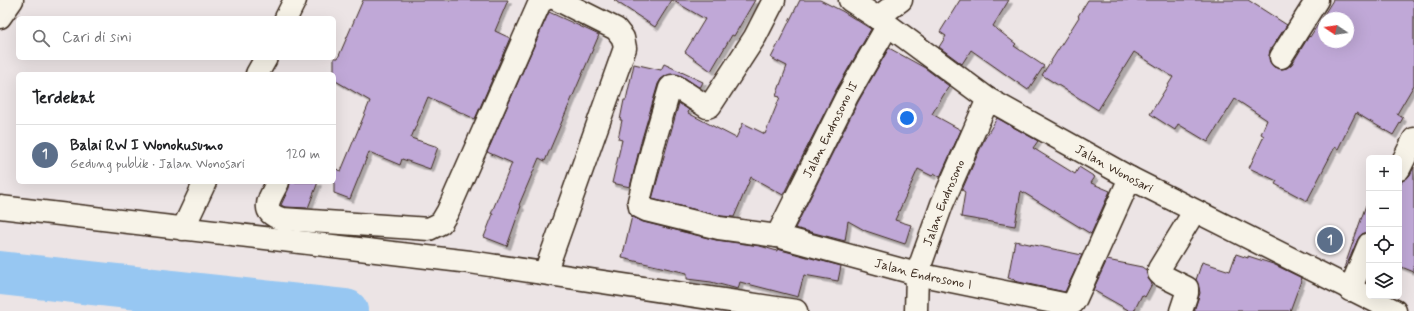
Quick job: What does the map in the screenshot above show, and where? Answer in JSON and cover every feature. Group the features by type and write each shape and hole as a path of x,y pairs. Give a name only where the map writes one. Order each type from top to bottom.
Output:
{"street":[{"path":"0,17 12,0"},
{"path":"287,16 295,0"},
{"path":"277,184 268,205 269,212 273,217 282,220 430,229 441,223 448,211 540,2 544,0"},
{"path":"546,273 625,48 623,38 616,29 592,7 558,0"},
{"name":"Jalan Endrosono I","path":"774,0 755,37 710,106 707,107 675,86 670,88 639,201 640,207 646,210 719,228 777,236 918,274 1068,306 1073,303 1076,298 1130,178"},
{"name":"Jalan Wonosari","path":"850,0 882,21 988,99 1194,212 1395,311"},
{"path":"882,21 901,0"},
{"path":"1281,57 1317,0"},
{"name":"Jalan Endrosono II","path":"777,236 847,96 882,21"},
{"path":"258,72 265,60"},
{"name":"Jalan Endrosono","path":"916,311 918,274 942,204 988,99"},
{"path":"1402,163 1414,139"},
{"path":"182,229 204,184"},
{"path":"0,207 470,262 796,311"},
{"path":"1181,311 1187,288 1159,273 1194,212"},
{"path":"1350,290 1366,251"}],"building":[{"path":"363,0 508,0 495,31 510,38 475,119 428,97 411,138 438,147 430,169 402,159 400,165 369,152 350,199 334,193 334,184 336,184 336,169 341,171 370,101 336,81 334,60 338,58"},
{"path":"614,0 672,0 655,27"},
{"path":"672,0 755,0 711,71 685,52 705,19"},
{"path":"800,0 820,0 842,11 871,29 836,90 783,195 751,177 734,217 721,216 652,199 679,103 689,110 688,113 736,138 743,123 765,134 780,97 776,96 787,66 771,58"},
{"path":"960,0 1009,0 993,26 1016,44 1014,46 1044,66 1028,90 971,50 962,64 939,47 946,36 940,32"},
{"path":"1088,0 1248,0 1287,25 1270,50 1269,56 1270,62 1274,67 1281,69 1287,68 1292,64 1318,24 1318,48 1354,48 1354,12 1326,12 1333,0 1414,0 1414,85 1397,114 1403,118 1393,135 1356,113 1338,149 1335,147 1307,201 1275,184 1277,181 1249,168 1264,136 1261,134 1267,120 1235,99 1208,142 1178,124 1175,130 1150,114 1173,77 1134,52 1098,110 1042,75 1079,17 1078,16"},
{"path":"549,12 599,35 545,161 539,158 519,205 521,206 507,246 484,237 493,214 491,214 512,163 487,152"},
{"path":"889,48 925,68 949,86 932,114 961,130 940,177 934,173 932,176 918,169 895,220 911,225 905,244 866,231 848,221 845,241 795,228 858,102"},
{"path":"634,64 661,70 664,64 703,82 700,88 682,76 675,74 661,79 658,84 641,142 630,187 612,183 622,140 618,139 622,120 620,120"},
{"path":"997,118 1038,141 1033,148 1075,174 1079,167 1095,177 1091,183 1110,191 1091,234 1021,191 1015,226 961,217 965,192 962,190 984,140"},
{"path":"1414,167 1414,272 1402,267 1402,181 1410,175"},
{"path":"290,184 317,184 308,208 285,207 281,205"},
{"path":"1366,205 1366,233 1362,234 1358,239 1345,269 1344,268"},
{"path":"632,216 643,222 716,240 760,246 777,251 777,249 841,266 838,281 804,275 798,297 740,282 738,289 711,282 687,279 687,273 622,258"},
{"path":"1015,241 1082,255 1065,292 1014,281 1015,280 1008,278"},
{"path":"1236,254 1248,258 1248,256 1273,264 1302,278 1290,311 1194,311 1200,293 1196,280 1202,262 1230,271"},
{"path":"1107,260 1142,267 1146,270 1148,278 1152,284 1145,297 1142,295 1134,311 1130,311 1093,290"}],"waterway":[{"path":"0,273 346,311"}],"place":[{"name":"Balai RW I Wonokusumo","path":"1330,240"}]}
